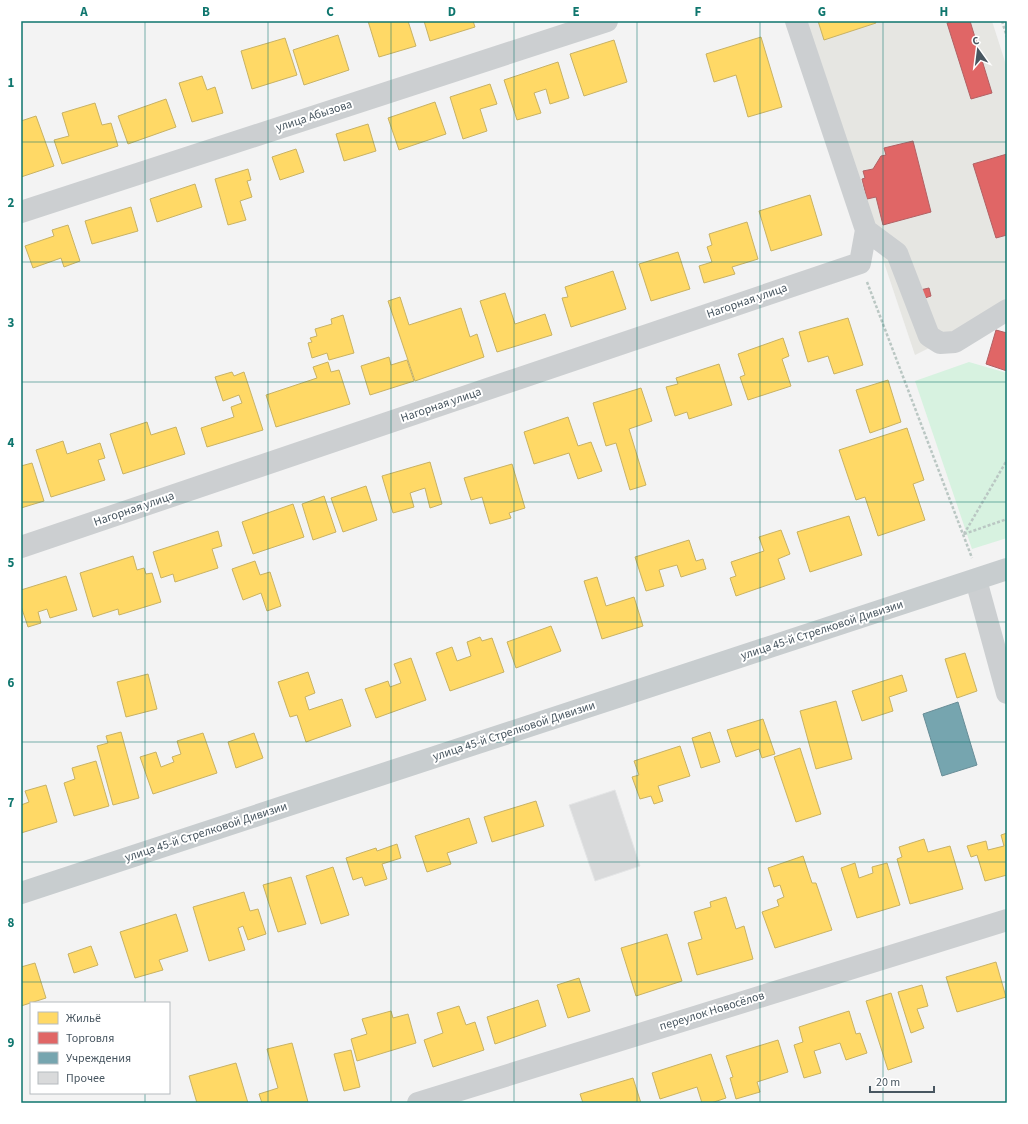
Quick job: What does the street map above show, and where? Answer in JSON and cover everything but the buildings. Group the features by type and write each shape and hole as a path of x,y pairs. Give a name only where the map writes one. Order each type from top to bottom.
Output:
{"main road":[{"name":"улица 45-й Стрелковой Дивизии","path":"21,893 1007,569"}],"street":[{"name":"улица Абызова","path":"21,212 607,21"},
{"path":"796,21 866,230 860,263"},
{"path":"866,230 897,253 929,336 940,343 955,342 1007,310"},
{"name":"Нагорная улица","path":"21,547 860,263"},
{"path":"976,580 1007,693"},
{"name":"переулок Новосёлов","path":"418,1103 1007,920"}],"path":[{"path":"1002,21 1007,37"},
{"path":"860,263 971,555 976,580"},
{"path":"963,534 1007,460"},
{"path":"963,534 1007,519"}],"shaded area":[{"path":"803,21 992,21 1007,68 1007,309 915,355"}],"green space":[{"path":"969,362 1007,373 1007,538 972,549 915,381"}]}
